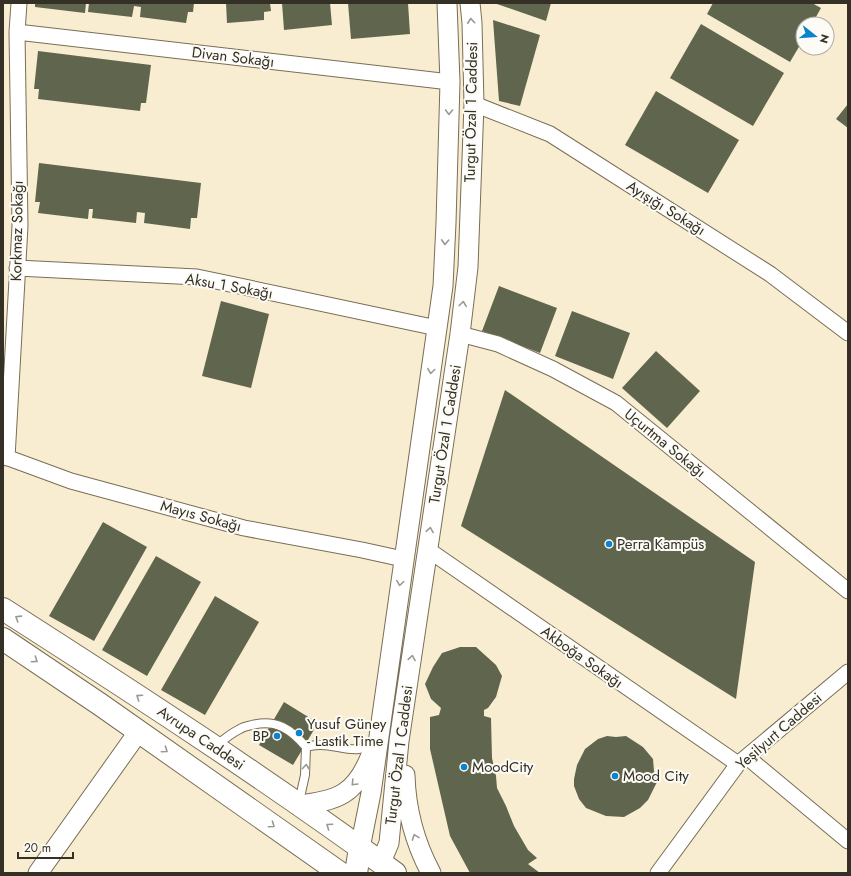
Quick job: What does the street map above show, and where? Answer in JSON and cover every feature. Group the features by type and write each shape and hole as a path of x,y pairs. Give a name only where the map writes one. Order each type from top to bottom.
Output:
{"main road":[{"name":"Avrupa Caddesi","path":"3,609 93,666 214,747 360,848 382,869"},
{"name":"Avrupa Caddesi","path":"3,638 139,731 340,873"},
{"path":"356,873 360,848"}],"street":[{"name":"Korkmaz Sokağı","path":"5,457 20,226 17,32 20,3"},
{"name":"Turgut Özal 1 Caddesi","path":"360,848 368,813 443,286 450,82 447,3"},
{"name":"Turgut Özal 1 Caddesi","path":"382,869 384,855 389,843 399,741 460,334 468,267 474,104 472,23 470,3"},
{"name":"Divan Sokağı","path":"17,32 450,82"},
{"name":"Ayışığı Sokağı","path":"474,104 550,134 770,274 848,333"},
{"name":"Aksu 1 Sokağı","path":"17,268 197,277 437,328"},
{"name":"Uçurtma Sokağı","path":"460,334 498,344 554,369 616,403 848,591"},
{"name":"Mayıs Sokağı","path":"5,457 71,481 244,528 403,559"},
{"name":"Akboğa Sokağı","path":"427,549 742,761 848,841"},
{"name":"Yeşilyurt Caddesi","path":"658,873 742,761 848,672"},
{"path":"38,873 139,731"},
{"path":"298,805 323,802 342,795 365,771 379,737"},
{"path":"399,741 404,755 406,794 411,827 422,856 431,873"}],"lane":[{"path":"214,747 240,728 257,724 272,723 284,727 294,734 306,747 305,775 298,805"},
{"path":"306,747 317,745 347,749 361,749 368,746 379,737"}],"building":[{"path":"35,3 86,3 85,13 35,7"},
{"path":"89,3 194,3 193,12 188,12 186,23 140,17 141,7 134,6 132,17 88,12"},
{"path":"226,3 270,3 271,11 264,12 264,20 227,23"},
{"path":"282,3 330,3 332,25 284,30"},
{"path":"348,3 408,3 410,34 351,39"},
{"path":"494,3 551,3 546,21"},
{"path":"713,3 812,3 821,8 816,16 795,16 795,54 790,62 707,14"},
{"path":"493,20 540,35 520,106 499,101"},
{"path":"701,24 784,73 753,126 670,78"},
{"path":"38,51 151,65 146,103 141,103 140,111 38,99 39,89 34,89"},
{"path":"656,91 739,140 708,193 625,145"},
{"path":"848,104 848,128 836,119"},
{"path":"39,163 201,183 197,218 191,218 190,229 144,223 145,213 137,212 136,223 92,218 93,209 89,209 88,219 38,213 40,202 35,202"},
{"path":"499,286 557,308 540,353 482,331"},
{"path":"221,301 269,314 251,388 202,376"},
{"path":"572,311 630,333 613,379 555,356"},
{"path":"656,351 700,391 667,428 622,388"},
{"name":"Perra Kampüs","path":"505,390 755,562 736,699 461,526"},
{"path":"103,522 147,547 94,641 49,616"},
{"path":"156,556 201,582 147,676 102,650"},
{"path":"215,596 259,622 205,715 161,690"},
{"name":"MoodCity","path":"460,647 476,647 496,665 502,676 496,697 488,708 484,710 484,716 491,718 492,758 497,788 514,826 528,850 537,858 528,864 540,873 470,873 450,836 430,749 430,717 439,715 441,708 431,699 425,684 442,653"},
{"path":"284,702 318,723 293,765 259,745"},
{"name":"Mood City","path":"607,736 626,736 643,747 653,759 654,771 658,780 648,800 640,808 624,817 606,816 586,808 579,799 574,786 577,765 585,749 598,739"}],"place":[{"name":"Perra Kampüs","path":"609,544"},
{"name":"Yusuf Güney - Lastik Time","path":"299,733"},
{"name":"BP","path":"277,736"},
{"name":"MoodCity","path":"464,767"},
{"name":"Mood City","path":"615,776"}]}
